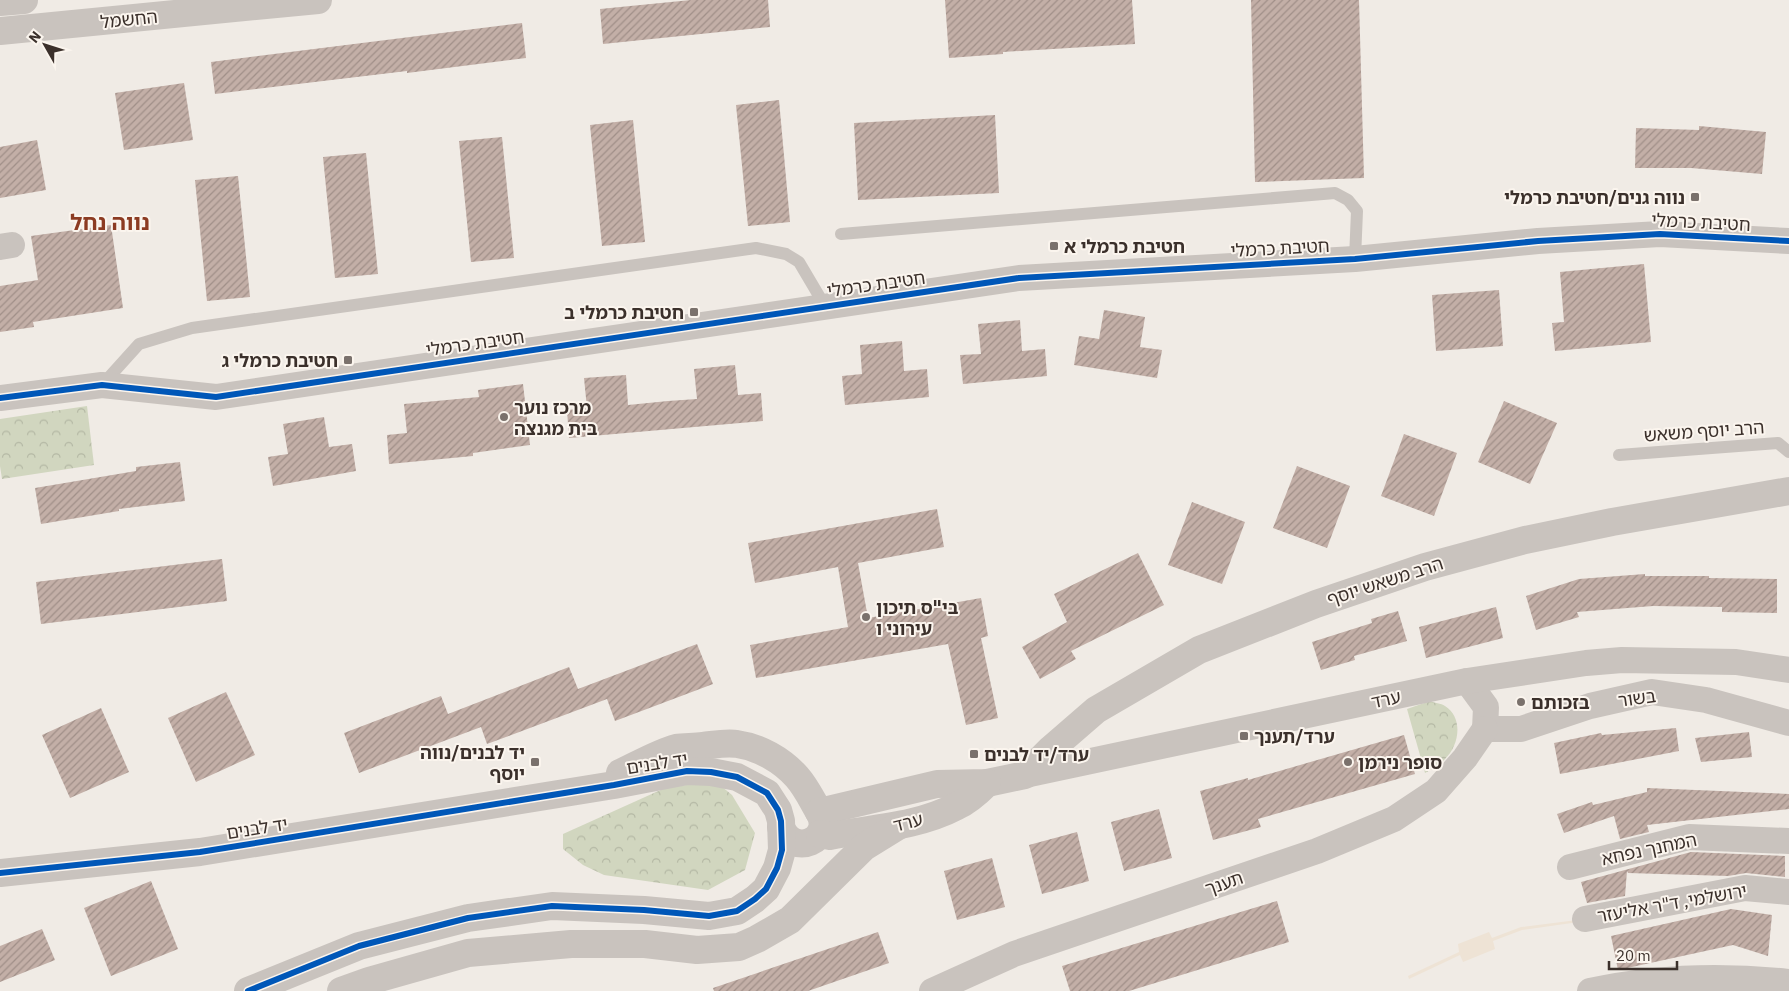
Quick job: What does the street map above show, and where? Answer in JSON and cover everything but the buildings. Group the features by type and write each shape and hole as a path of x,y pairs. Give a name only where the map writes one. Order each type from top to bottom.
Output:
{"street":[{"path":"0,2 24,0"},
{"name":"החשמל","path":"0,31 318,0"},
{"name":"חטיבת כרמלי","path":"0,398 102,385 216,397 1019,278 1355,259 1538,241 1660,234 1789,241"},
{"name":"הרב משאש יוסף","path":"1025,775 1096,710 1199,650 1316,604 1425,567 1525,540 1612,522 1789,491"},
{"name":"ערד","path":"987,784 957,806 930,817 898,826 830,836 818,823 936,784 987,784 1467,681 1586,663 1622,660 1736,662 1789,670"},
{"path":"1467,681 1486,707 1485,729"},
{"name":"בשור","path":"1485,729 1521,729 1590,706 1652,692 1706,700 1789,723"},
{"name":"תענך","path":"932,991 1014,954 1317,851 1394,820 1436,791 1465,758 1485,729"},
{"name":"יד לבנים","path":"341,991 369,981 468,954 571,944 645,944 697,950 739,947 763,936 790,920 810,898 818,867 818,823 804,787 787,767 757,749 736,744 675,748 633,766 592,788"},
{"name":"יד לבנים","path":"0,873 200,852 688,771 711,772 737,777 767,793 778,810 781,824 782,850 777,868 766,889 755,900 737,911 709,916 644,910 552,906 468,918 360,946 248,991"},
{"path":"781,824 786,809 797,803 804,802 818,823"},
{"path":"810,898 838,874 864,847 898,826"},
{"name":"המחנך נפחא","path":"1570,867 1689,837 1789,841"},
{"name":"ירושלמי, ד\"ר אליעזר","path":"1585,919 1745,888 1789,892"},
{"path":"1590,991 1645,982 1749,978 1789,982"}],"lane":[{"path":"841,234 1335,193 1348,200 1357,211 1355,259"},
{"path":"102,385 140,344 192,328 756,248 786,254 799,262 825,306"},
{"name":"הרב יוסף משאש","path":"1619,456 1778,443 1789,452"}],"green space":[{"path":"87,406 94,465 2,479 0,466 0,419"},
{"path":"1430,701 1443,705 1451,711 1457,725 1457,732 1454,747 1450,753 1436,767 1425,773 1407,709"},
{"path":"715,781 732,795 755,833 745,870 708,890 604,875 583,865 563,849 563,834 665,788"}],"shaded area":[{"path":"1585,919 1586,921 1522,930 1493,941 1495,949 1463,962 1460,955 1409,979 1408,976 1459,952 1458,944 1489,932 1492,938 1521,927"}],"cycle path":[{"path":"0,398 102,385 216,397 1019,278 1355,259 1538,241 1660,234 1789,241"},
{"path":"0,873 200,852 614,785 687,771 711,772 737,777 767,793 778,810 781,821 782,850 777,868 766,889 737,911 709,916 644,910 552,906 468,918 359,946 248,991"}],"place":[{"name":"נווה גנים/חטיבת כרמלי","path":"1695,197"},
{"name":"חטיבת כרמלי א","path":"1054,246"},
{"name":"חטיבת כרמלי ב","path":"694,312"},
{"name":"חטיבת כרמלי ג","path":"348,360"},
{"name":"מרכז נוער בית מגנצה","path":"504,417"},
{"name":"בי\"ס תיכון עירוני ו","path":"866,617"},
{"name":"בזכותם","path":"1521,702"},
{"name":"ערד/תענך","path":"1244,736"},
{"name":"ערד/יד לבנים","path":"974,754"},
{"name":"יד לבנים/נווה יוסף","path":"535,762"},
{"name":"סופר נירמן","path":"1348,762"}],"district":[{"name":"נווה נחל","path":"110,221"}]}
